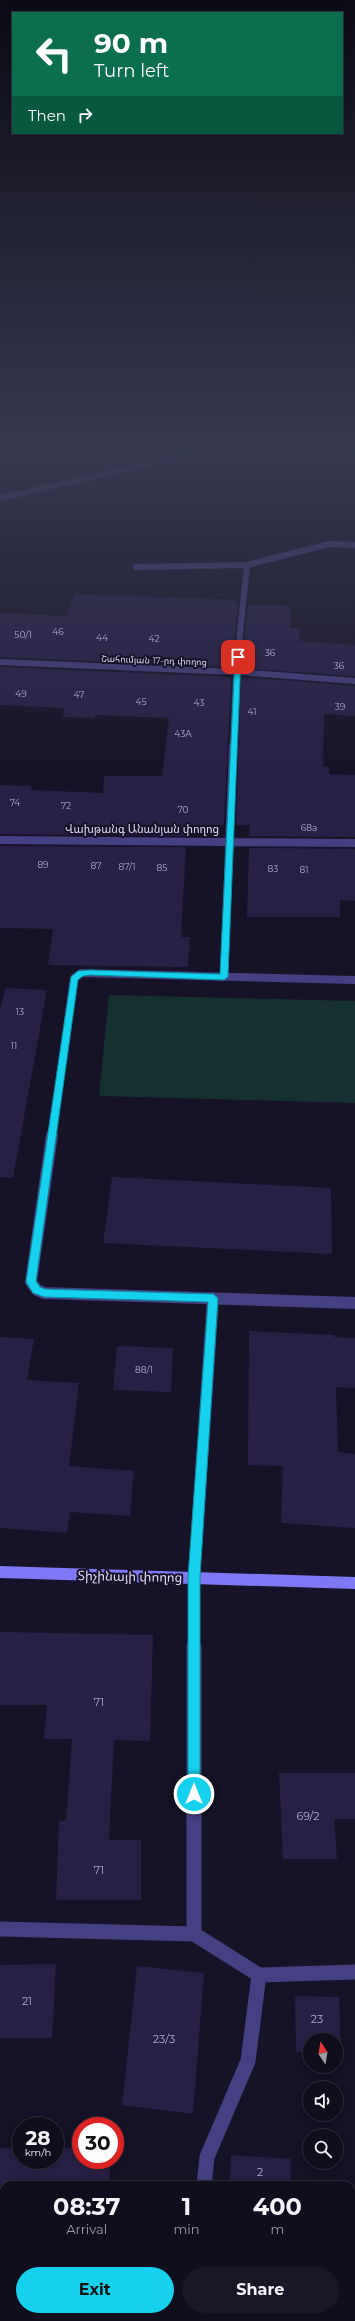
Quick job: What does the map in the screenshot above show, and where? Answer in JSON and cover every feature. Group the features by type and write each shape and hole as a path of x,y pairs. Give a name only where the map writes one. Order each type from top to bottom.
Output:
{"main road":[{"name":"Տիչինայի փողոց","path":"0,1572 355,1583"}],"street":[{"path":"136,567 247,565 273,558"},
{"path":"224,977 231,841 236,672 247,565"},
{"name":"Շահումյան 17-րդ փողոց","path":"0,662 236,672 355,681"},
{"name":"Վախթանգ Անանյան փողոց","path":"0,840 231,841 355,844"},
{"path":"355,980 90,973 81,973 74,978 31,1282 36,1290 44,1293 355,1303"},
{"path":"194,1934 194,1577 213,1298"},
{"path":"0,1929 194,1934 259,1975 355,1972"},
{"path":"204,2181 207,2157 248,2061 259,1975"}],"green space":[{"path":"109,995 355,1001 355,1103 99,1096"}],"building":[{"path":"74,594 236,600 236,604 238,604 232,667 0,657 0,613 67,616"},
{"path":"248,605 290,606 290,628 300,628 299,641 355,645 355,676 241,668"},
{"path":"0,667 231,677 224,825 187,825 187,836 0,834 0,785 32,786 31,790 103,793 104,776 162,776 169,718 95,715 95,718 63,717 64,708 0,705"},
{"path":"241,677 355,686 355,716 324,714 323,767 329,767 329,774 355,775 355,837 249,836 250,825 236,825"},
{"path":"0,846 186,847 181,937 190,937 188,967 48,965 53,929 0,928"},
{"path":"249,848 355,849 355,901 340,900 340,917 247,917"},
{"path":"5,988 47,990 13,1178 0,1177 0,1011"},
{"path":"112,1177 331,1188 332,1254 103,1243"},
{"path":"249,1331 334,1335 334,1337 355,1338 355,1388 336,1387 338,1452 355,1454 355,1528 281,1523 283,1466 248,1465"},
{"path":"0,1337 34,1339 27,1380 79,1383 69,1466 134,1471 130,1516 70,1512 67,1533 0,1528"},
{"path":"117,1346 173,1348 171,1392 113,1390"},
{"path":"0,1632 153,1635 150,1741 114,1740 109,1840 141,1840 141,1900 56,1900 59,1821 66,1821 72,1739 44,1739 47,1705 0,1705"},
{"path":"279,1773 355,1773 355,1819 334,1819 337,1859 283,1859"},
{"path":"56,1964 52,2038 0,2038 0,1965"},
{"path":"137,1966 204,1973 193,2114 122,2105"},
{"path":"295,1996 339,1997 340,2033 303,2033 303,2052 296,2052"},
{"path":"72,2147 72,2169 110,2169 110,2181 0,2181 0,2148 12,2148 12,2169 64,2169 64,2148"},
{"path":"231,2155 291,2159 290,2181 230,2181"}],"route":[{"path":"194,1794 194,1577 213,1298 44,1293 36,1290 31,1282 74,978 81,973 224,977 231,841 236,672 238,657"}]}
